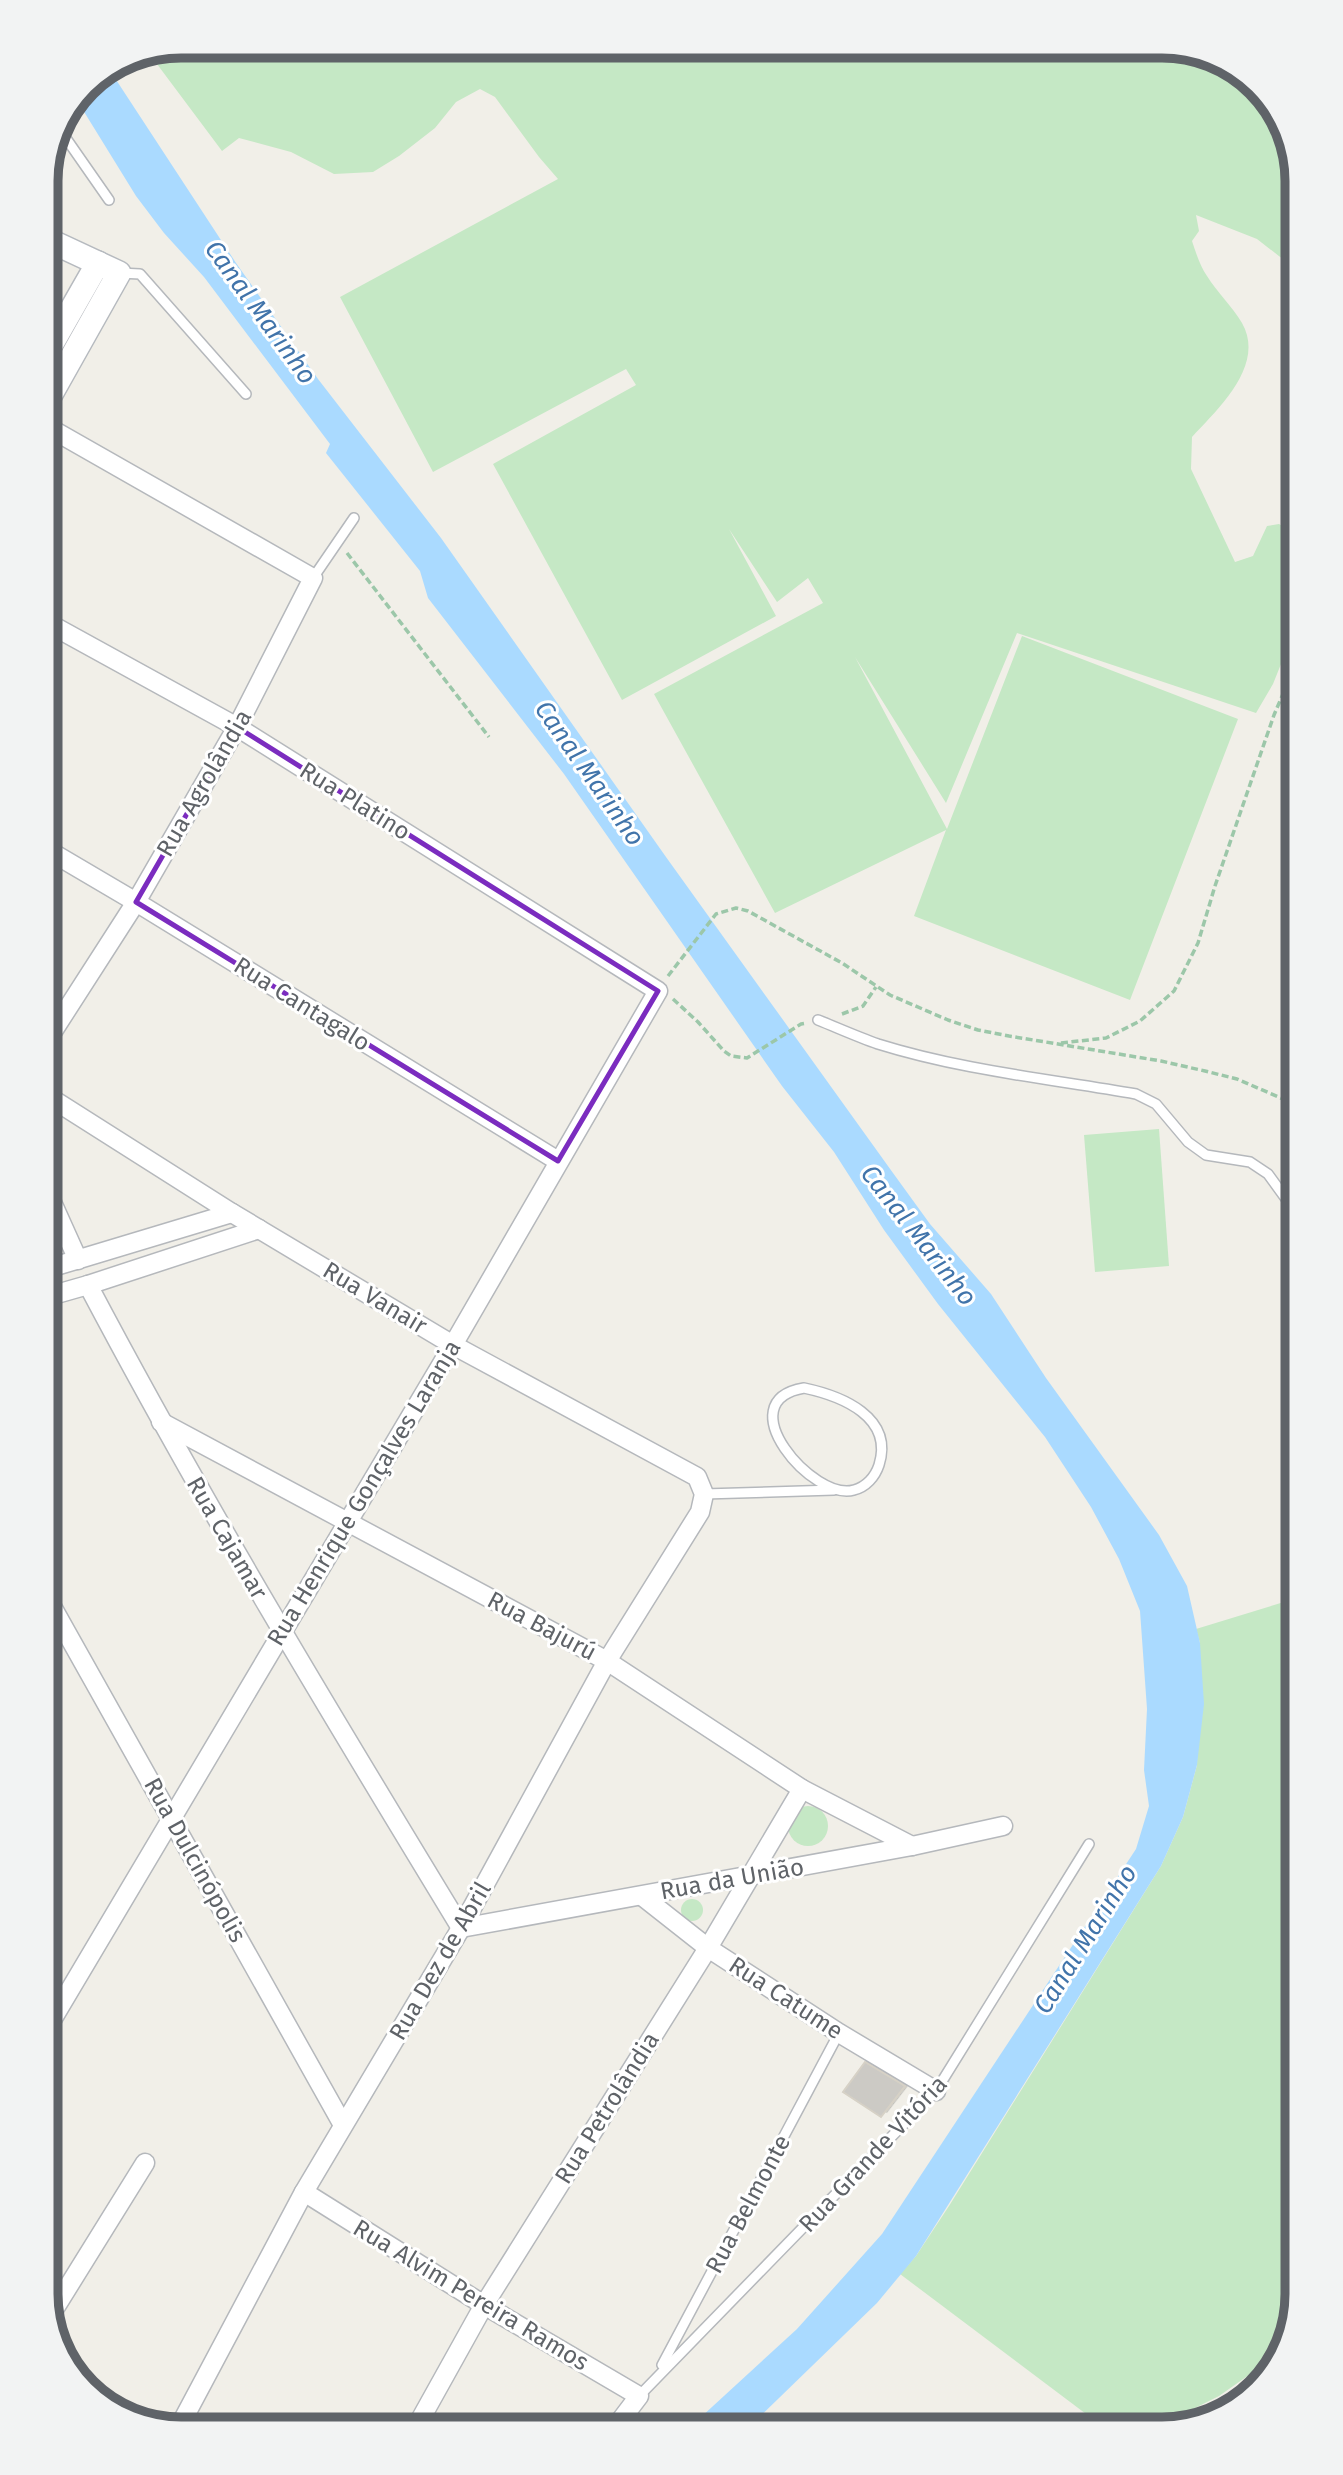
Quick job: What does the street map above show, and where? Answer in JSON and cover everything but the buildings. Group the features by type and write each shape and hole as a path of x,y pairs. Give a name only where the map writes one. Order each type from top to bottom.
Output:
{"street":[{"path":"58,245 119,273 58,382"},
{"path":"58,333 97,263"},
{"path":"58,433 313,578"},
{"name":"Rua Agrolândia","path":"58,1023 136,902 237,727 313,578"},
{"name":"Rua Platino","path":"58,629 237,727 658,990"},
{"name":"Rua Cantagalo","path":"58,856 558,1161"},
{"name":"Rua Henrique Gonçalves Laranja","path":"58,2004 172,1819 453,1345 658,990"},
{"name":"Rua Vanair","path":"58,1102 232,1213 453,1345 697,1477 704,1494"},
{"path":"58,1266 232,1213"},
{"path":"58,1216 78,1260"},
{"path":"58,1294 259,1229"},
{"name":"Rua Cajamar","path":"89,1285 161,1422 281,1632 461,1928"},
{"name":"Rua Bajurú","path":"161,1422 607,1661 802,1789 912,1846"},
{"name":"Rua Dez de Abril","path":"184,2417 304,2192 461,1928 607,1661 700,1513 704,1494"},
{"name":"Rua Dulcinópolis","path":"58,1617 343,2125"},
{"name":"Rua Petrolândia","path":"422,2417 484,2305 708,1948 802,1789"},
{"name":"Rua da União","path":"461,1928 912,1846 1003,1826"},
{"name":"Rua Catume","path":"642,1896 708,1948 839,2033 936,2091"},
{"path":"58,2302 145,2163"},
{"name":"Rua Alvim Pereira Ramos","path":"304,2192 484,2305 639,2396"},
{"name":"Rua Grande Vitória","path":"623,2417 639,2396"}],"lane":[{"path":"66,138 109,200"},
{"path":"119,273 140,274 246,394"},
{"name":"Rua Agrolândia","path":"313,578 354,518"},
{"path":"818,1020 877,1044 910,1052 968,1065 1136,1094 1156,1104 1188,1142 1206,1155 1250,1162 1268,1174 1285,1197"},
{"path":"704,1494 852,1491 868,1484 877,1471 882,1455 882,1439 876,1424 854,1406 833,1396 804,1388 789,1390 779,1398 773,1412 776,1437 784,1449 806,1470 834,1490"},
{"name":"Rua Grande Vitória","path":"639,2396 799,2235 936,2091 1089,1844"},
{"name":"Rua Belmonte","path":"657,2375 839,2033"}],"path":[{"path":"339,542 489,737"},
{"path":"1056,1044 1106,1038 1140,1021 1174,991 1198,943 1215,886 1285,689"},
{"path":"793,1029 747,1058 731,1056 677,1002 658,990 716,914 736,908 758,915 842,963 890,995 948,1020 978,1030 1205,1071 1237,1079 1285,1100"}],"highlighted area":[{"path":"237,727 658,991 558,1161 136,902"}],"green space":[{"path":"181,58 1171,58 1209,67 1224,74 1249,94 1269,119 1283,157 1285,261 1257,239 1196,215 1199,231 1192,241 1197,255 1207,276 1242,323 1248,339 1248,355 1244,370 1226,400 1192,437 1191,469 1235,562 1253,556 1267,526 1279,524 1285,528 1285,654 1273,684 1256,713 1017,633 946,803 855,657 947,829 1022,636 1238,719 1130,1000 914,916 946,830 775,913 654,694 823,603 808,578 777,602 729,529 776,616 622,700 493,464 636,385 626,369 433,472 340,297 558,179 495,97 480,89 456,102 435,128 373,172 334,174 291,152 239,138 222,151 154,61"},
{"path":"1159,1129 1169,1266 1095,1272 1084,1135"},
{"path":"1285,1602 1284,2311 1279,2334 1265,2363 1219,2396 1179,2416 1090,2417 900,2274 916,2256 949,2206 1161,1866 1183,1817 1197,1765 1200,1643 1196,1629"},
{"path":"808,1806 822,1812 828,1826 822,1840 808,1846 794,1840 788,1826 794,1812"},
{"path":"692,1899 702,1906 703,1910 696,1920 692,1921 682,1914 681,1910 688,1900"}],"water":[{"name":"Canal Marinho","path":"114,77 236,263 318,379 441,538 930,1224 991,1294 1046,1378 1159,1535 1187,1586 1200,1643 1204,1704 1197,1765 1183,1817 1161,1866 916,2256 877,2303 759,2417 701,2417 797,2329 882,2234 1136,1849 1149,1806 1144,1770 1147,1709 1140,1611 1119,1559 1091,1507 1045,1437 938,1304 884,1230 834,1152 782,1086 564,774 428,598 420,571 326,453 330,444 204,277 164,233 136,196 82,108"}]}
